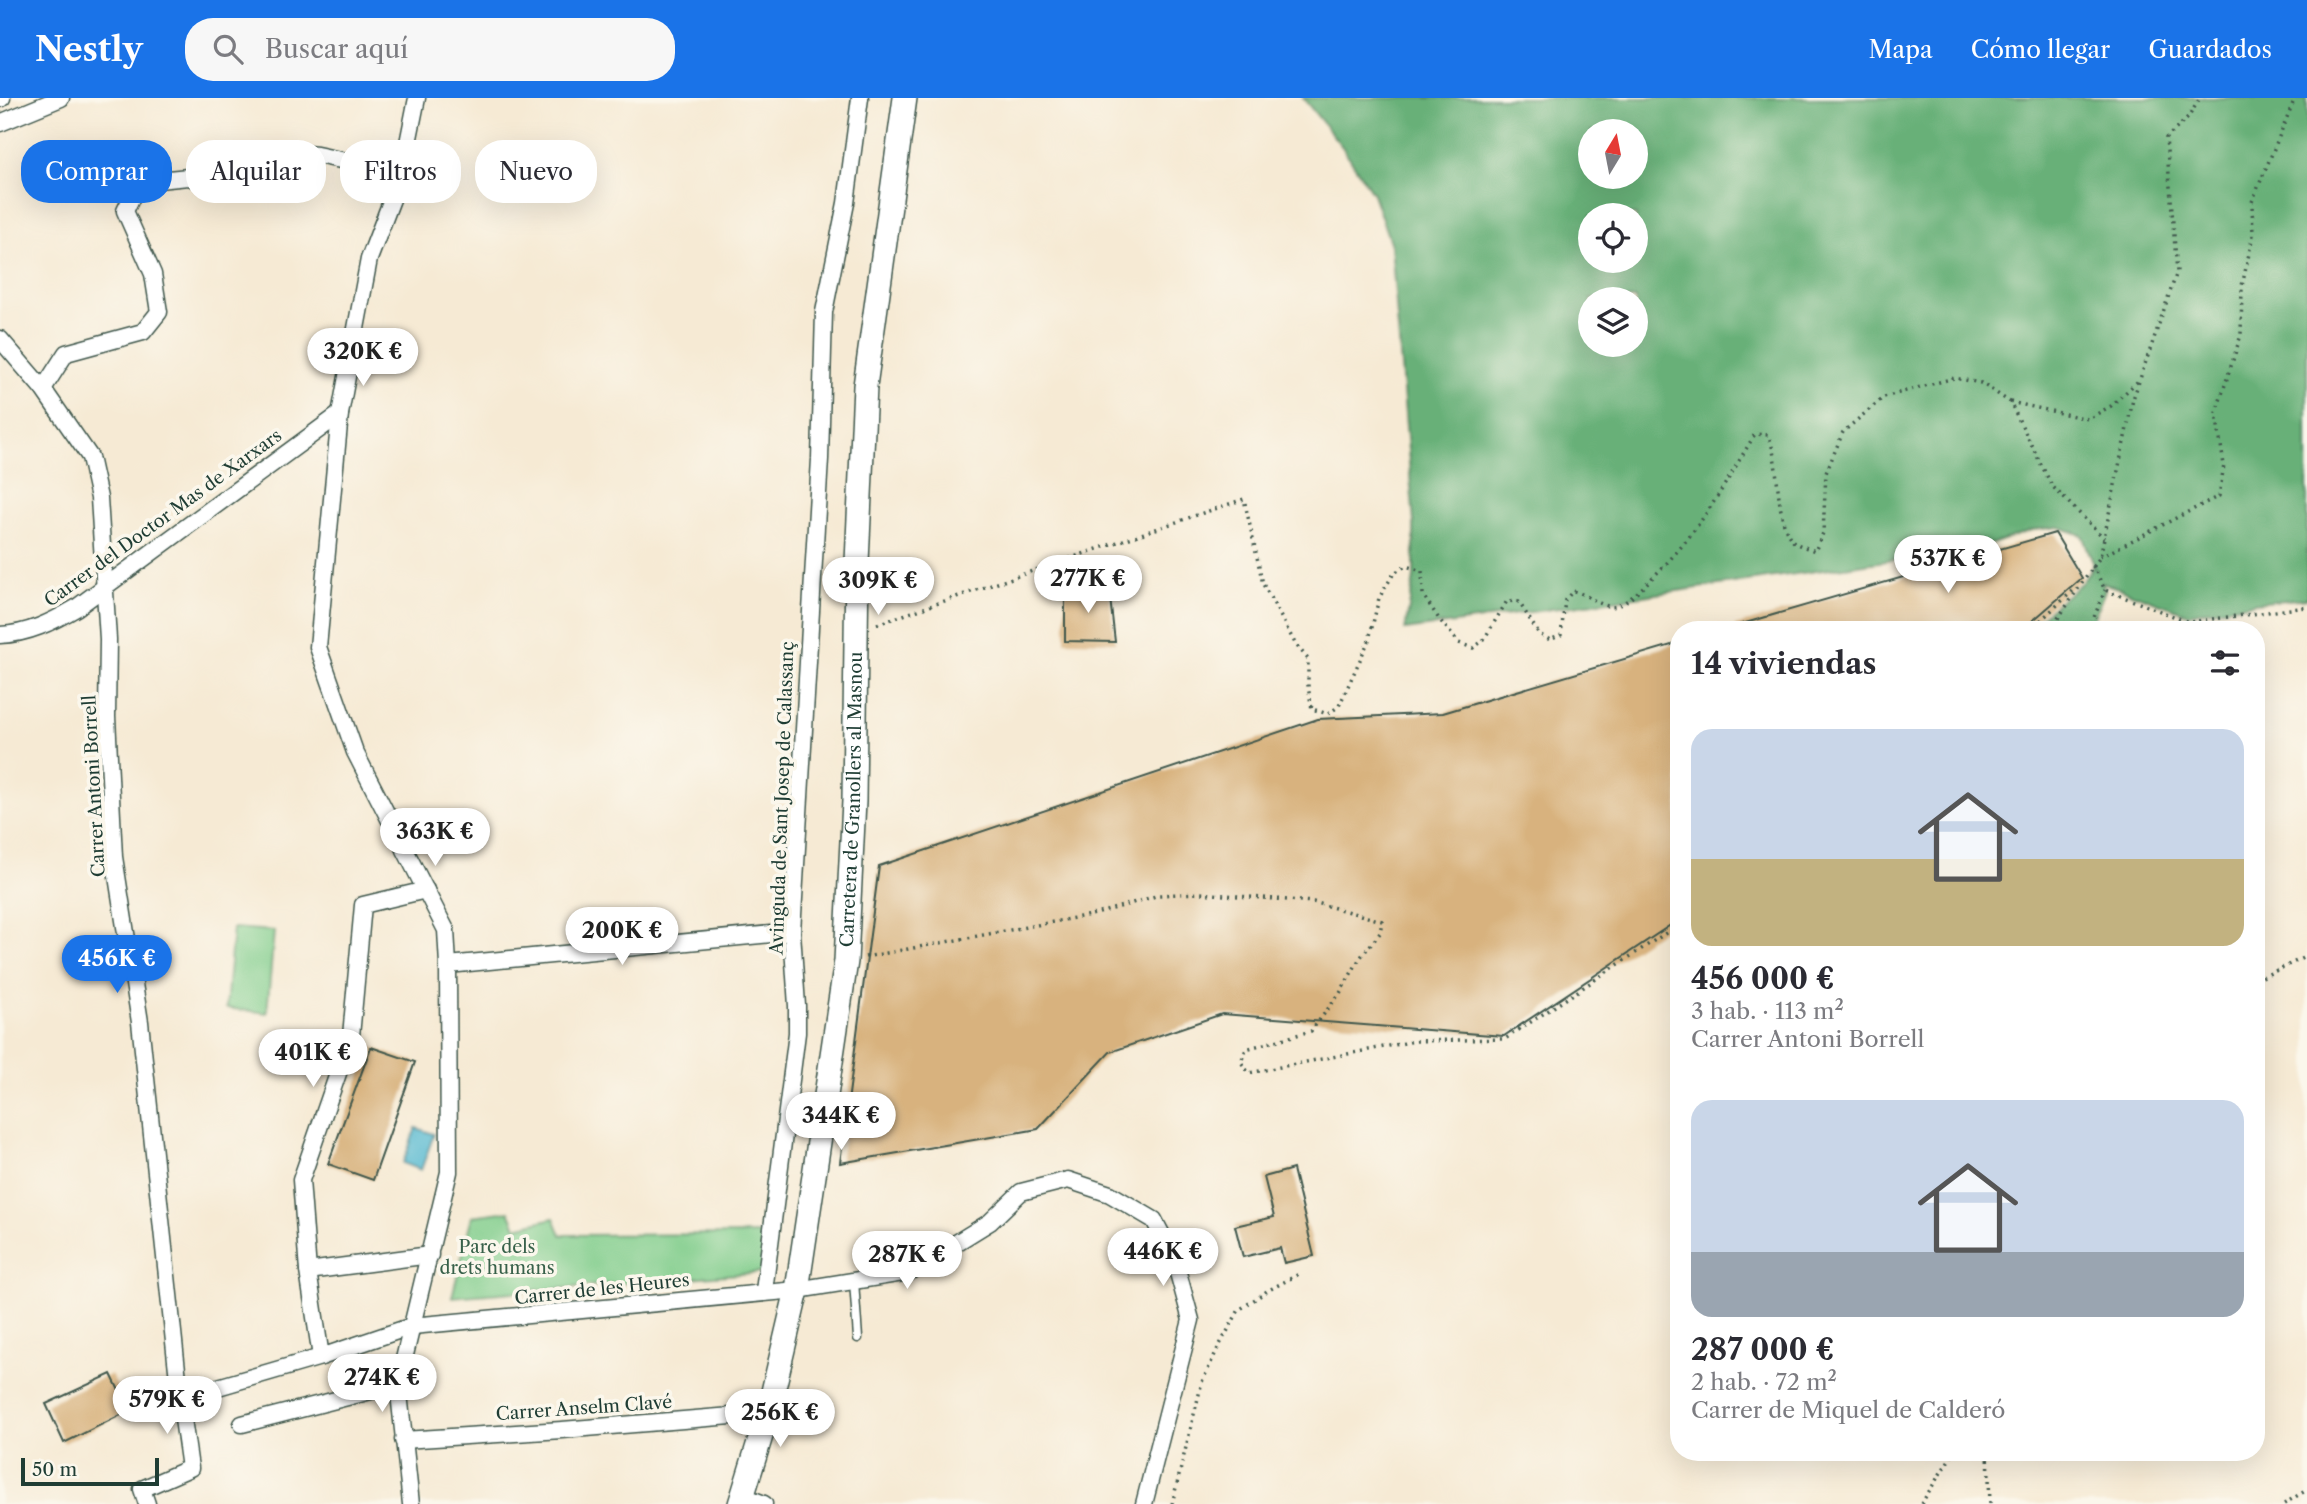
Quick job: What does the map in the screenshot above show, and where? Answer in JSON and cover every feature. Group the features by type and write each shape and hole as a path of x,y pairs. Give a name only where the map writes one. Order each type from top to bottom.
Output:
{"main road":[{"name":"Carretera de Granollers al Masnou","path":"749,1501 797,1290 846,961 854,801 856,632 865,386 905,98"}],"street":[{"path":"0,123 61,98"},
{"path":"409,140 417,98"},
{"name":"Avinguda de Sant Josep de Calassanç","path":"764,1291 794,1062 797,1006 792,932 820,459 824,312 846,202 860,98"},
{"path":"43,389 66,353 143,332 159,312 153,274 124,211 139,181 188,177 224,186 249,186 285,152 340,160"},
{"path":"390,203 369,259 340,414 318,648 355,752 446,930 449,965 449,1172 398,1384 411,1504"},
{"name":"Carrer Antoni Borrell","path":"0,339 43,389 90,457 99,498 108,639 107,717 114,857 140,1022 180,1398 190,1468 142,1489 146,1504"},
{"name":"Carrer del Doctor Mas de Xarxars","path":"0,635 12,635 47,625 105,588 340,414"},
{"path":"321,1357 308,1272 301,1180 351,1036 363,905 426,890"},
{"path":"449,965 792,932"},
{"path":"909,1272 990,1222 1021,1192 1068,1180 1110,1194 1154,1220 1174,1258 1191,1320 1144,1504"},
{"path":"308,1272 430,1255"},
{"name":"Carrer de les Heures","path":"180,1398 321,1357 412,1326 797,1290 909,1272"},
{"path":"242,1424 398,1384"},
{"name":"Carrer Anselm Clavé","path":"403,1440 768,1413"}],"lane":[{"path":"907,1241 909,1272"},
{"path":"854,1281 858,1338"}],"path":[{"path":"2100,557 2133,399 2177,272 2166,138 2188,118 2200,98"},
{"path":"2056,621 2100,557 2219,496 2224,466 2216,413 2241,335 2242,286 2253,234 2252,202 2295,98"},
{"path":"856,632 1244,499 1263,584 1296,645 1308,659 1308,687 1312,709 1328,713 1339,706 1369,640 1379,598 1394,573 1406,566 1422,570 1423,596 1459,643 1473,648 1483,641 1507,601 1519,602 1539,634 1550,640 1560,635 1565,600 1573,591 1586,594 1602,606 1616,606 1636,593 1675,556 1701,523 1755,434 1768,435 1774,447 1783,524 1794,542 1815,551 1823,533 1826,473 1843,432 1884,397 1954,378 1981,383 2010,402 2088,419 2111,406 2140,379"},
{"path":"2010,402 2052,486 2104,538"},
{"path":"2093,566 2105,590 2186,621"},
{"path":"2040,621 2082,582"},
{"path":"2093,621 2105,590"},
{"path":"2197,621 2307,607"},
{"path":"846,961 1096,914 1159,895 1200,893 1314,902 1382,921 1380,933 1311,1031 1246,1049 1241,1062 1249,1073 1415,1041 1505,1039 1670,930"},
{"path":"2265,976 2307,956"},
{"path":"1172,1504 1202,1382 1239,1310 1301,1273"},
{"path":"1921,1504 1948,1461"},
{"path":"1988,1461 1990,1504"},
{"path":"2284,1504 2305,1491"}],"green space":[{"path":"1303,98 2307,98 2307,598 2254,603 2188,614 2102,582 2105,590 2093,621 2036,621 2082,582 2093,566 2096,570 2082,535 2059,527 2032,530 1983,547 1405,630 1414,578 1414,523 1391,245 1373,194 1343,148"},
{"path":"233,928 274,931 267,1013 226,1008"},
{"name":"Parc dels drets humans","path":"509,1211 516,1227 554,1218 561,1235 767,1234 763,1272 452,1297 472,1216"}],"water":[{"path":"416,1128 434,1134 421,1170 403,1163"}],"building":[{"path":"2055,533 2082,578 2032,621 1752,621"},
{"path":"1065,587 1109,589 1115,642 1065,641"},
{"path":"1670,645 1670,925 1504,1036 1222,1014 1110,1052 1038,1129 840,1163 879,866 1318,719 1443,713"},
{"path":"371,1047 415,1062 373,1180 328,1164"},
{"path":"1293,1169 1314,1256 1284,1263 1280,1248 1243,1257 1235,1226 1274,1217 1264,1177"},
{"path":"111,1374 129,1411 64,1443 46,1404"}]}
